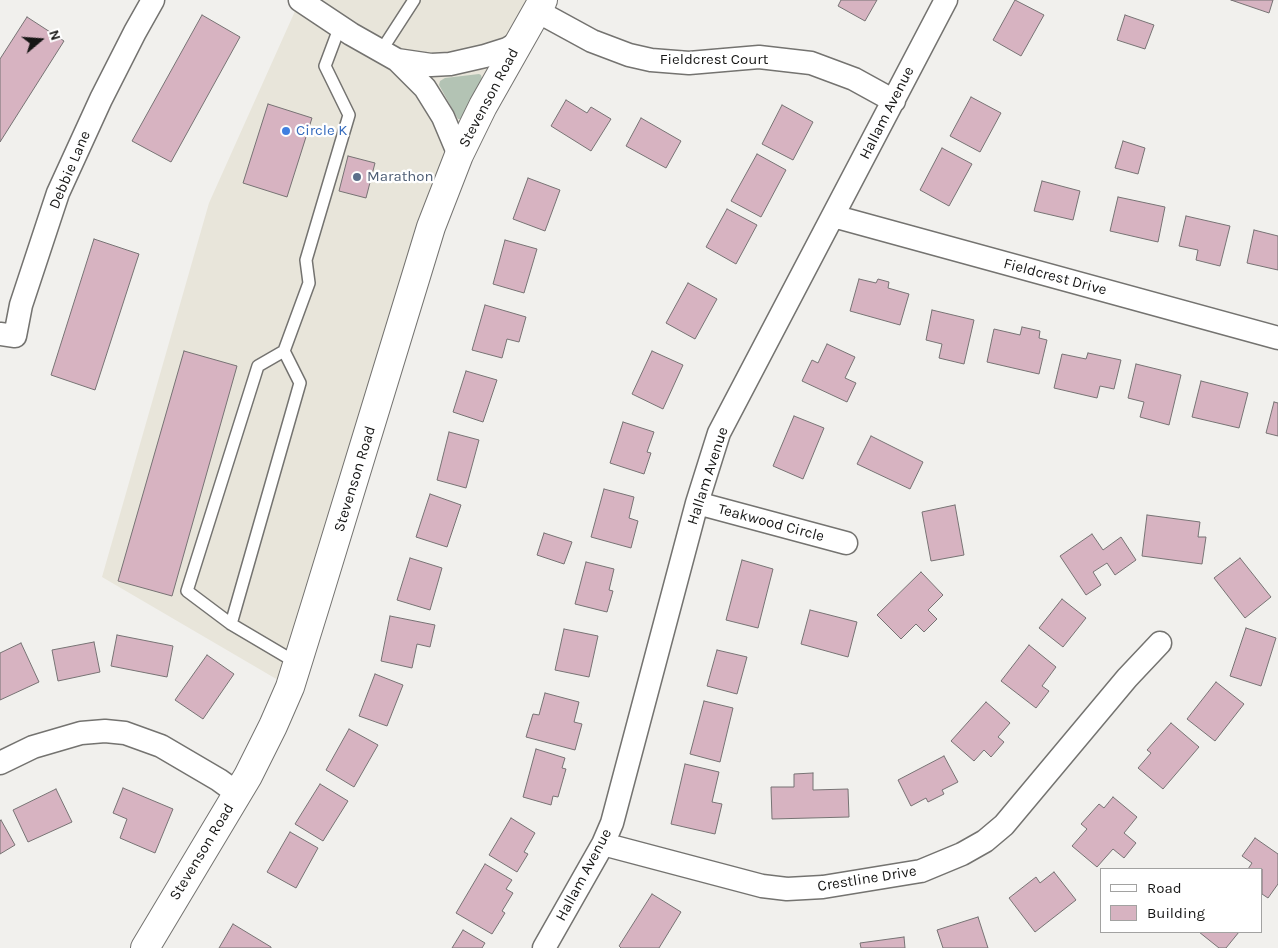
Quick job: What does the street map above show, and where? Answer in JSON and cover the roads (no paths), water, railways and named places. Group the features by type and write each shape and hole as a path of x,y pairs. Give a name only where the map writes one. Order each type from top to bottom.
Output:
{"main road":[{"name":"Stevenson Road","path":"145,948 248,776 290,687 431,227 458,155 483,106 540,5"}],"street":[{"name":"Debbie Lane","path":"0,334 15,336 21,305 58,193 101,99 134,32 153,0"},
{"path":"300,0 389,55 425,88 443,117 458,155"},
{"name":"Hallam Avenue","path":"544,948 603,844 612,823 697,503 719,433 946,0"},
{"name":"Fieldcrest Court","path":"540,5 592,41 629,55 651,60 689,63 758,57 811,63 854,79 894,101"},
{"path":"389,55 431,65 450,64 486,56 507,49 519,42"},
{"name":"Fieldcrest Drive","path":"833,216 1278,338"},
{"name":"Teakwood Circle","path":"697,503 846,543"},
{"name":"Crestline Drive","path":"603,844 762,886 787,889 823,887 921,871 962,854 985,841 1004,825 1127,678 1160,643"},
{"path":"0,763 34,748 81,733 105,731 125,733 161,746 219,780 237,793"}],"lane":[{"path":"389,55 414,0"},
{"path":"297,663 231,624 187,591 258,366 284,350 309,283 306,260 349,115 325,66 340,26"},
{"path":"231,624 300,383 284,350"}],"place":[{"name":"Circle K","path":"286,131"},
{"name":"Marathon","path":"357,177"}]}
